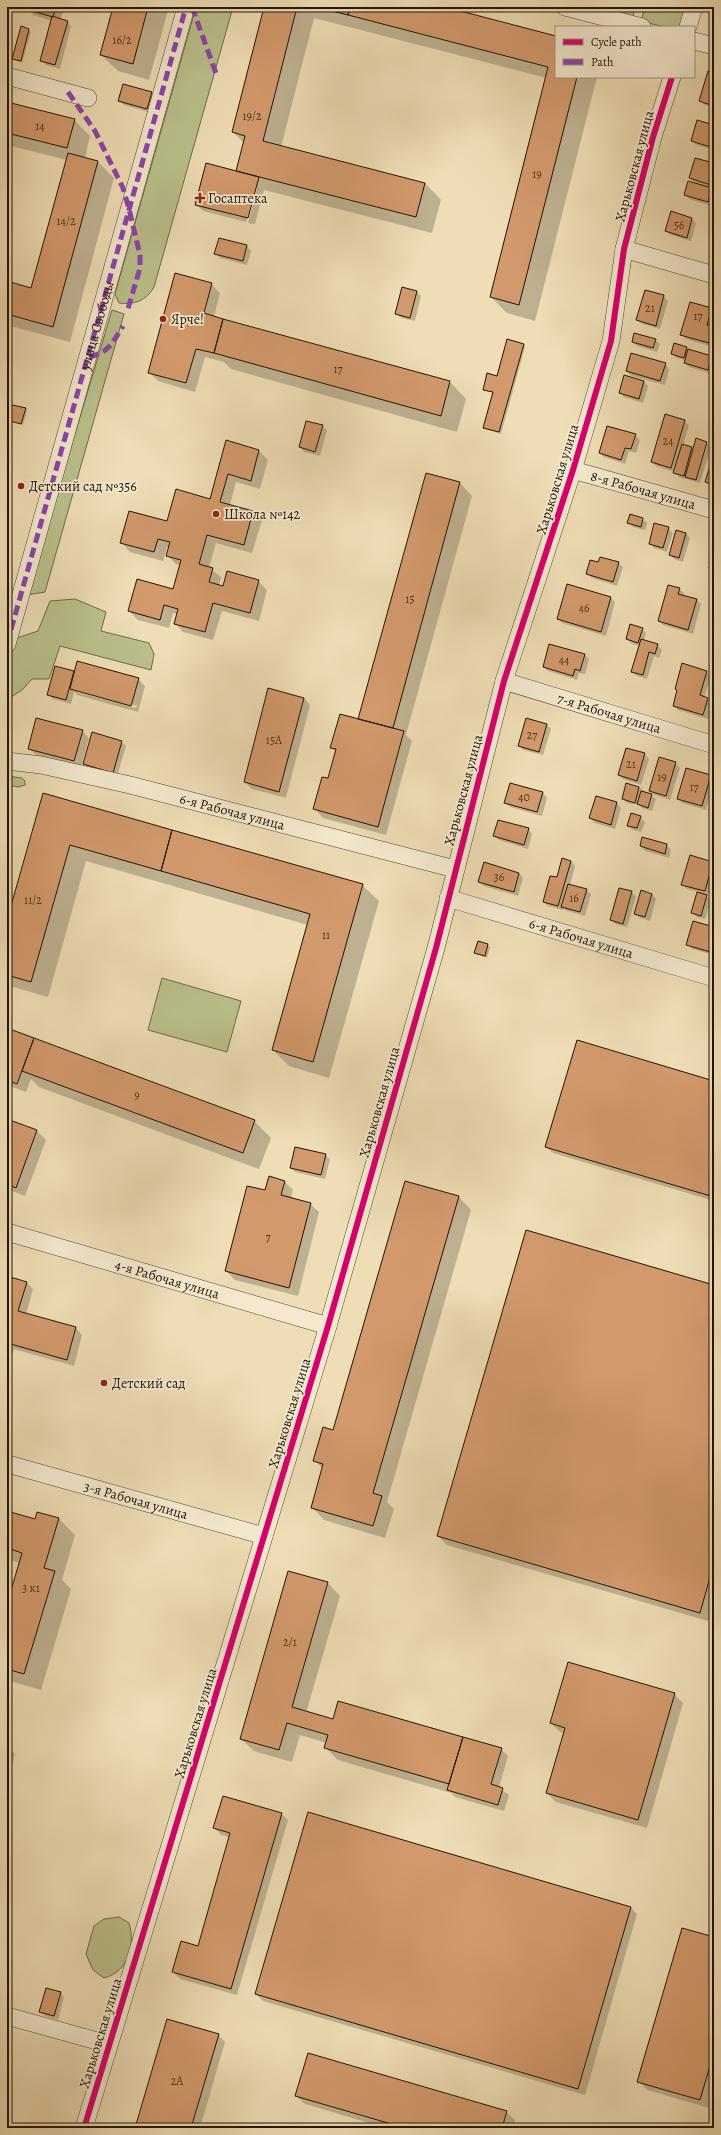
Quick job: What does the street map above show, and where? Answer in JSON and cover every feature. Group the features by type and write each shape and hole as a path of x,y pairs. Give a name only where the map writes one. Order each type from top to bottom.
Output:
{"street":[{"name":"улица Свободы","path":"7,644 186,7"},
{"path":"565,7 638,26"},
{"path":"688,26 694,7"},
{"path":"695,41 714,46"},
{"path":"7,76 88,98"},
{"name":"Харьковская улица","path":"84,2128 108,2044 328,1326 436,948 504,681 573,470 611,341 624,249 653,137 672,78"},
{"path":"624,249 714,275"},
{"name":"8-я Рабочая улица","path":"573,470 714,510"},
{"name":"7-я Рабочая улица","path":"504,681 714,745"},
{"name":"6-я Рабочая улица","path":"7,761 41,765 130,785 455,869"},
{"name":"6-я Рабочая улица","path":"448,898 714,978"},
{"name":"4-я Рабочая улица","path":"7,1232 328,1326"},
{"name":"3-я Рабочая улица","path":"8,1464 264,1536"},
{"path":"7,2016 108,2044"}],"green space":[{"path":"196,7 233,7 154,287 147,296 135,303 119,303 115,294"},
{"path":"592,7 635,7 633,17"},
{"path":"645,7 688,7 682,26 660,26 641,21"},
{"path":"112,310 124,314 45,592 27,595"},
{"path":"75,599 106,612 101,631 149,643 154,654 151,670 60,646 49,679 32,679 23,689 7,700 7,666 14,639 38,631 50,601"},
{"path":"7,776 22,778 25,781 25,785 18,787 7,785"},
{"path":"162,978 241,1001 227,1052 148,1030"},
{"path":"119,1917 129,1923 131,1931 130,1948 124,1964 119,1970 104,1978 93,1970 86,1954 94,1926 104,1919"}],"building":[{"path":"25,7 56,7 53,17 25,9"},
{"path":"113,7 148,7 133,64 100,55"},
{"path":"264,7 297,7 263,141 425,183 416,217 236,171 245,136 232,132"},
{"path":"316,7 350,7 348,15"},
{"path":"350,7 445,7 555,36 555,78 577,78 519,305 490,297 548,67 348,15"},
{"path":"52,16 68,21 55,65 40,61"},
{"path":"21,26 29,29 21,61 12,59"},
{"path":"708,71 714,73 714,106 699,101"},
{"path":"123,84 152,92 147,109 118,101"},
{"path":"7,102 75,119 67,148 7,133"},
{"path":"697,120 714,125 714,148 691,141"},
{"path":"68,153 98,161 53,327 7,314 7,281 31,288"},
{"path":"695,158 714,163 714,186 689,178"},
{"path":"206,163 259,177 248,218 195,205"},
{"path":"688,181 712,188 708,202 684,195"},
{"path":"671,211 692,218 687,238 665,231"},
{"path":"219,238 247,245 243,261 214,254"},
{"path":"175,273 212,283 204,313 223,319 214,353 196,349 186,383 148,373"},
{"path":"402,287 417,291 410,318 395,314"},
{"path":"645,290 664,295 656,326 636,320"},
{"path":"690,302 712,308 707,325 714,327 709,343 680,335"},
{"path":"223,319 450,381 441,416 214,353"},
{"path":"634,333 656,339 653,348 632,342"},
{"path":"507,339 524,344 499,432 483,428 493,392 483,390 487,373 497,376"},
{"path":"674,343 687,347 684,358 671,354"},
{"path":"688,349 712,356 708,370 684,363"},
{"path":"631,353 666,363 660,381 626,371"},
{"path":"624,375 644,381 639,399 619,393"},
{"path":"8,404 26,408 21,424 7,420"},
{"path":"665,414 685,420 671,468 651,462"},
{"path":"306,421 323,425 315,452 299,447"},
{"path":"607,426 636,434 631,449 625,448 621,460 599,453"},
{"path":"696,438 707,442 696,480 685,477"},
{"path":"226,440 259,450 251,481 228,474 220,502 253,511 244,545 207,535 199,564 213,568 209,582 223,586 227,571 259,580 250,613 213,603 205,632 174,624 178,609 164,605 160,620 128,611 137,579 173,589 181,560 166,556 170,542 158,539 154,552 120,543 129,511 167,521 176,489 210,499"},
{"path":"682,444 692,447 684,476 673,473"},
{"path":"710,466 714,468 714,485 705,482"},
{"path":"426,473 460,482 393,728 358,719"},
{"path":"630,514 643,518 641,527 627,523"},
{"path":"654,523 669,527 663,548 649,544"},
{"path":"676,530 686,533 679,558 669,555"},
{"path":"714,552 714,570 709,568"},
{"path":"600,557 619,562 613,582 586,574 590,560 598,562"},
{"path":"567,584 611,597 601,632 557,619"},
{"path":"668,585 680,588 678,594 697,599 688,630 658,621"},
{"path":"630,624 643,628 638,643 626,639"},
{"path":"641,639 658,644 655,654 649,652 643,675 631,672"},
{"path":"549,644 585,654 580,671 575,669 573,676 543,667"},
{"path":"77,661 139,678 131,706 70,689"},
{"path":"682,663 707,671 700,695 708,698 703,715 673,706 677,690 675,689"},
{"path":"55,666 74,671 66,700 47,695"},
{"path":"268,688 304,698 279,792 244,782"},
{"path":"340,714 404,731 378,827 313,809 322,777 328,778 336,749 330,748"},
{"path":"36,718 83,730 74,761 28,749"},
{"path":"526,718 547,724 539,752 518,746"},
{"path":"92,732 122,741 113,773 83,764"},
{"path":"626,748 645,753 637,781 618,775"},
{"path":"659,757 676,762 666,796 649,791"},
{"path":"686,768 711,775 702,806 677,799"},
{"path":"510,783 543,792 537,812 504,803"},
{"path":"626,783 639,787 635,803 622,799"},
{"path":"641,791 652,794 648,808 637,804"},
{"path":"43,793 172,830 161,871 70,845 31,982 7,975 7,920"},
{"path":"714,794 714,811 709,810"},
{"path":"596,796 617,802 611,825 589,818"},
{"path":"631,813 641,816 637,828 627,826"},
{"path":"498,820 529,828 524,845 493,836"},
{"path":"172,830 363,884 313,1062 272,1050 310,914 161,871"},
{"path":"642,837 667,844 665,854 640,846"},
{"path":"690,855 713,862 705,891 681,885"},
{"path":"562,858 571,861 558,906 543,902 550,876 557,877"},
{"path":"484,862 519,873 514,892 478,882"},
{"path":"568,884 587,889 580,912 561,907"},
{"path":"619,888 632,891 623,924 610,920"},
{"path":"641,890 652,894 645,917 634,914"},
{"path":"697,892 707,895 701,916 691,913"},
{"path":"693,921 714,927 714,953 686,945"},
{"path":"478,941 488,944 485,956 474,953"},
{"path":"7,1028 34,1038 17,1084 7,1080"},
{"path":"34,1038 255,1120 243,1153 22,1071"},
{"path":"577,1040 714,1081 714,1197 545,1147"},
{"path":"7,1119 37,1130 16,1188 7,1184"},
{"path":"295,1147 326,1154 321,1175 290,1168"},
{"path":"269,1176 285,1181 281,1195 311,1203 289,1288 225,1271 247,1186 265,1190"},
{"path":"405,1181 459,1196 373,1493 382,1496 373,1526 311,1508 323,1464 313,1461 323,1427 333,1430"},
{"path":"526,1230 714,1285 714,1563 700,1613 437,1536"},
{"path":"7,1276 27,1282 18,1311 76,1327 67,1360 7,1343"},
{"path":"7,1511 35,1519 37,1512 59,1518 44,1568 55,1571 24,1674 7,1669 7,1604 22,1553 7,1548"},
{"path":"288,1571 328,1582 292,1707 333,1719 338,1701 463,1737 449,1784 324,1748 328,1735 287,1723 279,1750 240,1739"},
{"path":"568,1662 675,1693 638,1820 546,1793 565,1728 550,1723"},
{"path":"463,1737 502,1748 491,1784 503,1788 498,1805 447,1790"},
{"path":"223,1796 282,1813 231,1989 172,1972 181,1941 198,1946 230,1833 213,1828"},
{"path":"308,1812 631,1907 578,2089 255,1994"},
{"path":"682,1928 714,1937 714,2052 700,2100 637,2082"},
{"path":"46,1988 61,1992 54,2016 39,2012"},
{"path":"167,2019 219,2034 191,2128 135,2128"},
{"path":"308,2053 507,2111 502,2128 405,2128 295,2096"}],"marked path":[{"path":"7,644 186,7"},
{"path":"192,7 217,76"},
{"path":"68,92 95,131 123,188 129,209 140,255 140,268 127,312"},
{"path":"89,357 102,352 110,346 123,326"}],"cycle path":[{"path":"84,2128 328,1326 436,948 504,681 573,470 611,341 624,249 653,137 672,78"}],"place":[{"name":"Госаптека","path":"200,198"},
{"name":"Ярче!","path":"163,319"},
{"name":"Детский сад №356","path":"21,486"},
{"name":"Школа №142","path":"216,514"},
{"name":"Детский сад","path":"104,1383"}]}
